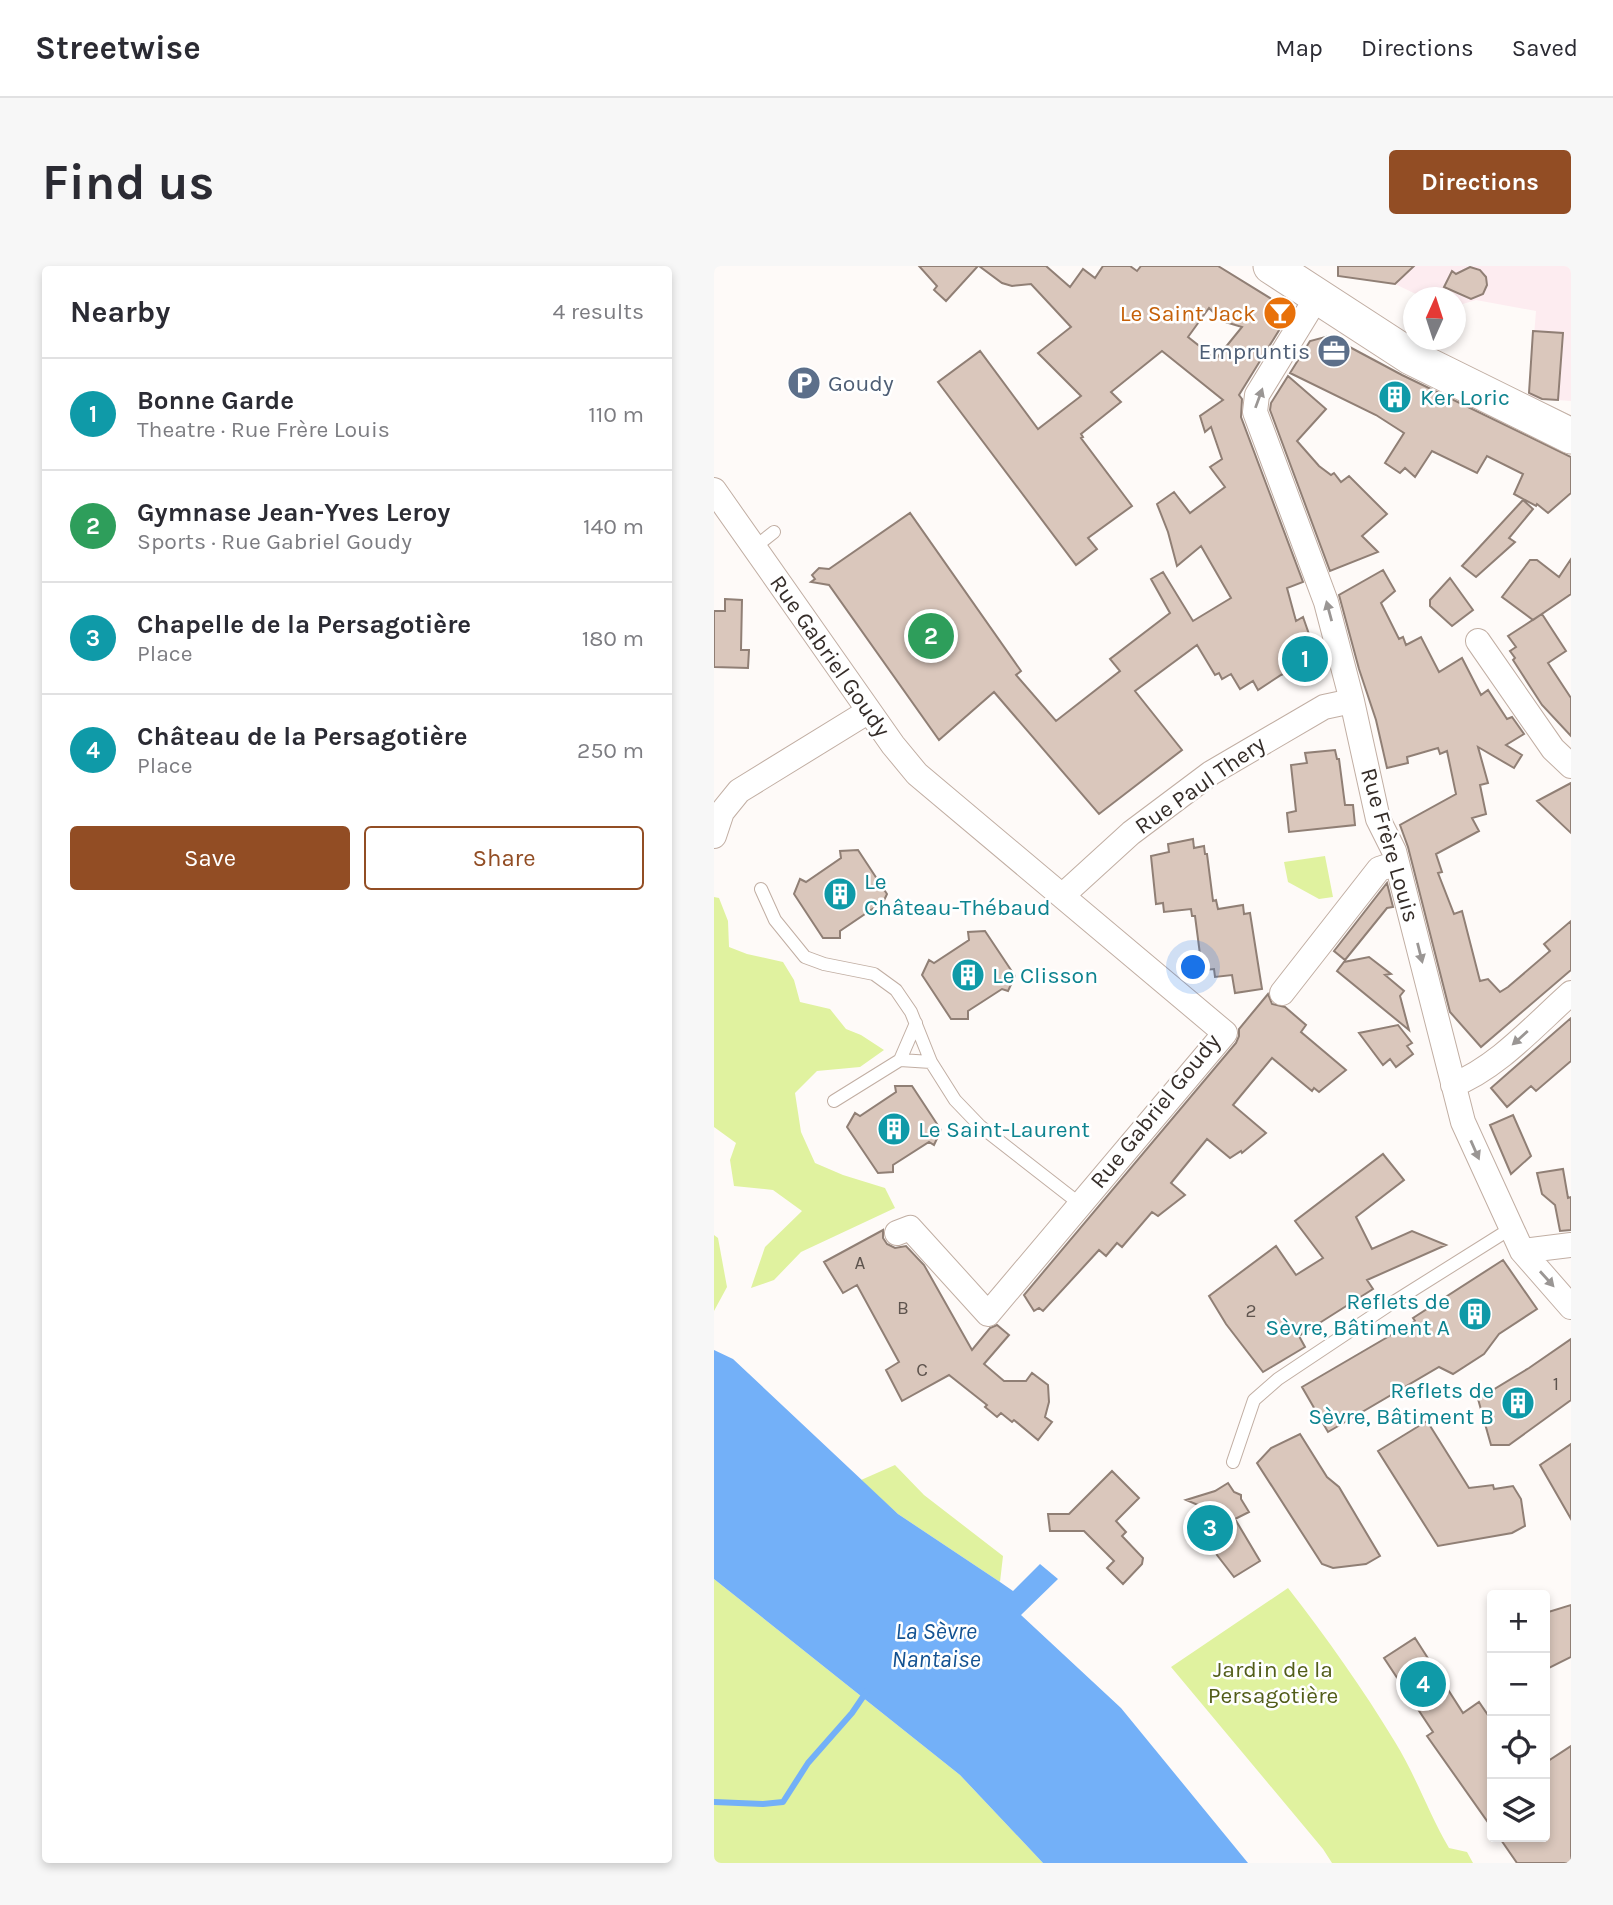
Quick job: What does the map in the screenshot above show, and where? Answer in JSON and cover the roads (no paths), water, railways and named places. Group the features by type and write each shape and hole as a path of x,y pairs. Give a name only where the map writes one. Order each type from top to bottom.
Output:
{"main road":[{"path":"1270,266 1411,357 1571,436"}],"street":[{"name":"Rue Frère Louis","path":"1317,297 1257,395 1255,412 1326,602 1352,701 1378,819 1397,863 1463,1122 1516,1240 1571,1307"},
{"name":"Rue Gabriel Goudy","path":"714,490 901,757 925,782 1225,1033 988,1314 910,1228 897,1233"},
{"path":"1478,641 1553,749 1571,766"},
{"name":"Rue Paul Thery","path":"1063,895 1131,833 1211,773 1324,707 1352,701"},
{"path":"714,836 722,812 739,791 869,711"},
{"path":"1282,992 1379,869 1397,863"},
{"path":"1453,1085 1468,1080 1487,1068 1571,993"},
{"path":"1516,1240 1571,1245"}],"lane":[{"path":"755,547 774,531"},
{"path":"761,889 775,919 805,957 824,964 874,974 897,990 916,1023 931,1062 955,1100 980,1126 1080,1204"},
{"path":"834,1101 900,1060 916,1023"},
{"path":"900,1060 931,1062"},
{"path":"1233,1462 1254,1400 1278,1379 1389,1305 1516,1240"}],"water":[{"name":"La Sèvre Nantaise","path":"714,1350 733,1359 898,1514 1013,1591 1040,1564 1058,1579 1021,1615 1121,1708 1248,1863 1043,1863 960,1775 714,1579"}],"waterway":[{"path":"714,1802 783,1802 808,1763 852,1713 867,1691"}],"place":[{"name":"Le Saint Jack","path":"1280,313"},
{"name":"Empruntis","path":"1334,351"},
{"name":"Goudy","path":"804,383"},
{"name":"Ker Loric","path":"1395,397"},
{"name":"Gymnase Jean-Yves Leroy","path":"931,636"},
{"name":"Bonne Garde","path":"1305,659"},
{"name":"Le Château-Thébaud","path":"840,894"},
{"name":"Le Clisson","path":"968,975"},
{"name":"Le Saint-Laurent","path":"894,1129"},
{"name":"Reflets de Sèvre, Bâtiment A","path":"1475,1314"},
{"name":"Reflets de Sèvre, Bâtiment B","path":"1518,1403"},
{"name":"Chapelle de la Persagotière","path":"1210,1528"},
{"name":"Château de la Persagotière","path":"1423,1684"}],"park label":[{"name":"Jardin de la Persagotière","path":"1273,1682"}]}
